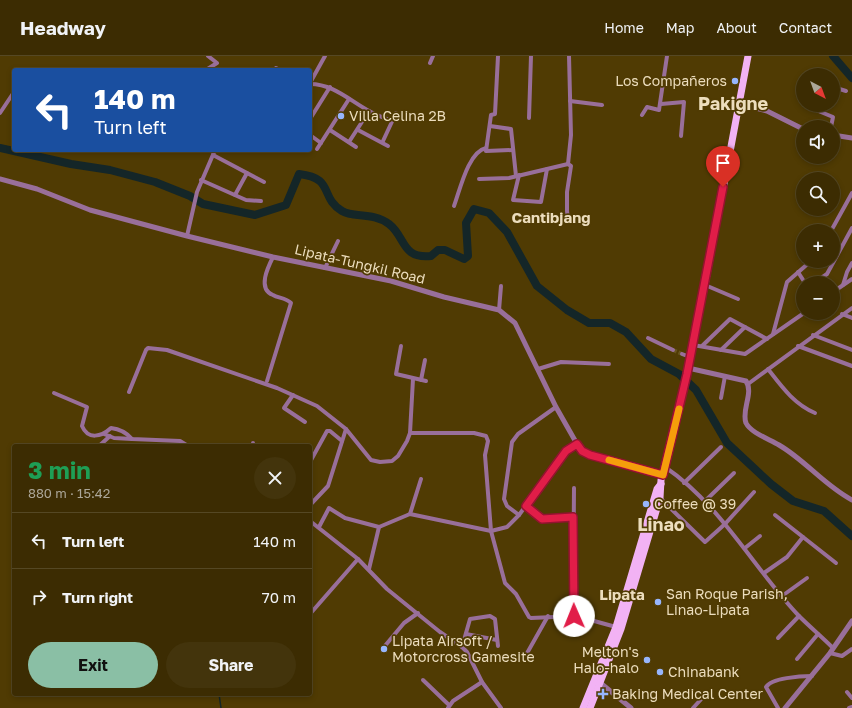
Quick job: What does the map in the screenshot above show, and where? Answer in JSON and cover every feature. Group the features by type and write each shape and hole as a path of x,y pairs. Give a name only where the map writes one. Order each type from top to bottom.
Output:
{"highway":[{"path":"583,708 598,682 621,629 660,498 661,484 693,345 748,56"},
{"path":"590,708 616,627 657,488 661,484"}],"street":[{"path":"208,56 216,63 209,68"},
{"path":"312,79 325,56"},
{"path":"430,63 433,56"},
{"path":"486,148 491,115 495,114 498,56"},
{"path":"529,118 531,56"},
{"path":"568,220 568,192 571,166 568,164 571,134 569,56"},
{"path":"642,115 646,108 659,110 667,56"},
{"path":"312,83 330,87 369,111 392,121"},
{"path":"312,116 330,87"},
{"path":"840,89 846,91"},
{"path":"0,113 12,97"},
{"path":"317,150 350,99"},
{"path":"570,101 602,105"},
{"path":"660,104 684,102 681,136"},
{"path":"739,104 767,111 796,126"},
{"path":"349,142 369,111"},
{"path":"821,112 833,117 832,120"},
{"path":"383,141 396,113"},
{"path":"490,126 511,129 517,175 513,200 542,202 547,169"},
{"path":"330,130 356,147"},
{"path":"358,130 383,141 388,146"},
{"path":"312,136 321,143"},
{"path":"840,136 852,138"},
{"path":"486,148 488,152 513,150"},
{"path":"454,206 474,157 479,150 486,148"},
{"path":"187,236 197,192 214,152 264,182"},
{"path":"479,179 509,178 568,164"},
{"path":"235,195 247,173"},
{"name":"Lipata-Tungkil Road","path":"0,179 37,189 90,210 187,236 273,257 391,280 444,297 499,310 515,323 556,407 582,451 590,455 663,475"},
{"path":"201,180 246,200 261,201"},
{"path":"835,224 852,193"},
{"path":"824,276 827,274 852,228"},
{"path":"325,268 338,241"},
{"path":"267,381 290,303 288,300 270,294 265,285 265,273 273,257"},
{"path":"843,285 847,272 852,264"},
{"path":"773,335 787,282 803,268"},
{"path":"798,272 801,276"},
{"path":"840,287 852,279"},
{"path":"705,284 738,299"},
{"path":"499,310 501,286"},
{"path":"852,308 813,335 748,384 745,419 750,428 786,449 836,490 852,500"},
{"path":"842,314 852,318"},
{"path":"702,346 730,319 767,339"},
{"path":"693,345 745,354 796,319"},
{"path":"721,350 745,327"},
{"path":"813,335 852,350"},
{"path":"648,338 673,350"},
{"path":"402,346 396,374 424,381 425,360"},
{"path":"798,346 852,366"},
{"path":"129,392 145,351 148,348 167,350 266,384 317,406 346,429 371,460 380,462 392,461 398,456 410,433 413,379"},
{"path":"682,354 690,357"},
{"path":"538,369 561,362 610,364"},
{"path":"768,369 785,391 800,406 815,413"},
{"path":"687,371 743,379 748,384"},
{"path":"721,398 725,376"},
{"path":"54,393 88,407 82,426 87,434 92,436 104,434 132,439 180,441 185,444"},
{"path":"293,395 284,408 305,422"},
{"path":"518,515 507,506 504,499 512,442 518,434 556,407"},
{"path":"104,434 111,428 118,429 128,434 132,439"},
{"path":"312,503 328,486 346,429"},
{"path":"312,458 327,431 330,431 342,441"},
{"path":"410,433 474,433 486,436 488,441 485,455 491,531 505,583 516,594 530,617 574,616 616,627"},
{"path":"101,444 110,436"},
{"path":"319,527 329,508 345,518 379,527 410,514 491,531 507,527 526,506 566,451 577,444"},
{"path":"684,483 721,447"},
{"path":"665,467 684,483 725,524 782,596 831,650 842,656 852,649"},
{"path":"704,502 734,473"},
{"path":"410,514 421,479"},
{"path":"574,488 574,616"},
{"path":"660,498 705,542 725,524 754,492"},
{"path":"526,506 542,519 573,517"},
{"path":"775,515 836,563"},
{"path":"312,522 358,559 387,589 440,632 462,647 467,652 482,682 501,708"},
{"path":"369,569 379,527"},
{"path":"745,548 760,536"},
{"path":"764,573 787,557 803,537"},
{"path":"312,612 358,559"},
{"path":"782,596 807,578"},
{"path":"384,648 404,623 418,613"},
{"path":"462,647 471,619 490,616 494,619 498,646"},
{"path":"526,655 548,616"},
{"path":"778,638 799,616"},
{"path":"785,708 812,676 852,621"},
{"path":"466,634 497,640"},
{"path":"797,659 818,634"},
{"path":"778,708 766,687 768,684 776,680 812,676"},
{"path":"423,680 448,706 482,682"},
{"path":"598,682 631,708"},
{"path":"847,692 852,698"},
{"path":"693,708 705,695"}],"waterway":[{"path":"833,56 852,78"},
{"path":"0,148 12,151"},
{"path":"18,152 71,164 110,170 155,182 190,196 203,204 255,215 286,205 299,174 310,176 322,184 335,206 347,213 370,216 383,220 394,229 409,251 421,256 431,256 438,250 445,250 464,259 468,256 466,223 474,209 489,213 507,232 537,286 567,310 589,323 610,323 626,332 651,359 679,374 696,390 727,443 771,484 793,501 824,511 852,536"},
{"path":"219,696 221,708"}],"tunnel":[{"path":"673,350 682,354"}],"slow traffic":[{"path":"609,460 663,475 679,409"}],"place":[{"name":"Los Compañeros","path":"735,81"},
{"name":"Villa Celina 2B","path":"341,116"},
{"name":"Coffee @ 39","path":"646,504"},
{"name":"San Roque Parish, Linao-Lipata","path":"658,602"},
{"name":"Lipata Airsoft / Motorcross Gamesite","path":"384,649"},
{"name":"Melton's Halo-halo","path":"647,660"},
{"name":"Chinabank","path":"660,672"},
{"name":"Baking Medical Center","path":"603,694"}],"district":[{"name":"Pakigne","path":"733,104"},
{"name":"Cantibjang","path":"551,218"},
{"name":"Linao","path":"661,525"},
{"name":"Lipata","path":"622,595"}],"route":[{"path":"574,616 573,517 542,519 526,506 566,451 577,444 582,451 590,455 663,475 687,374 723,187"}]}
